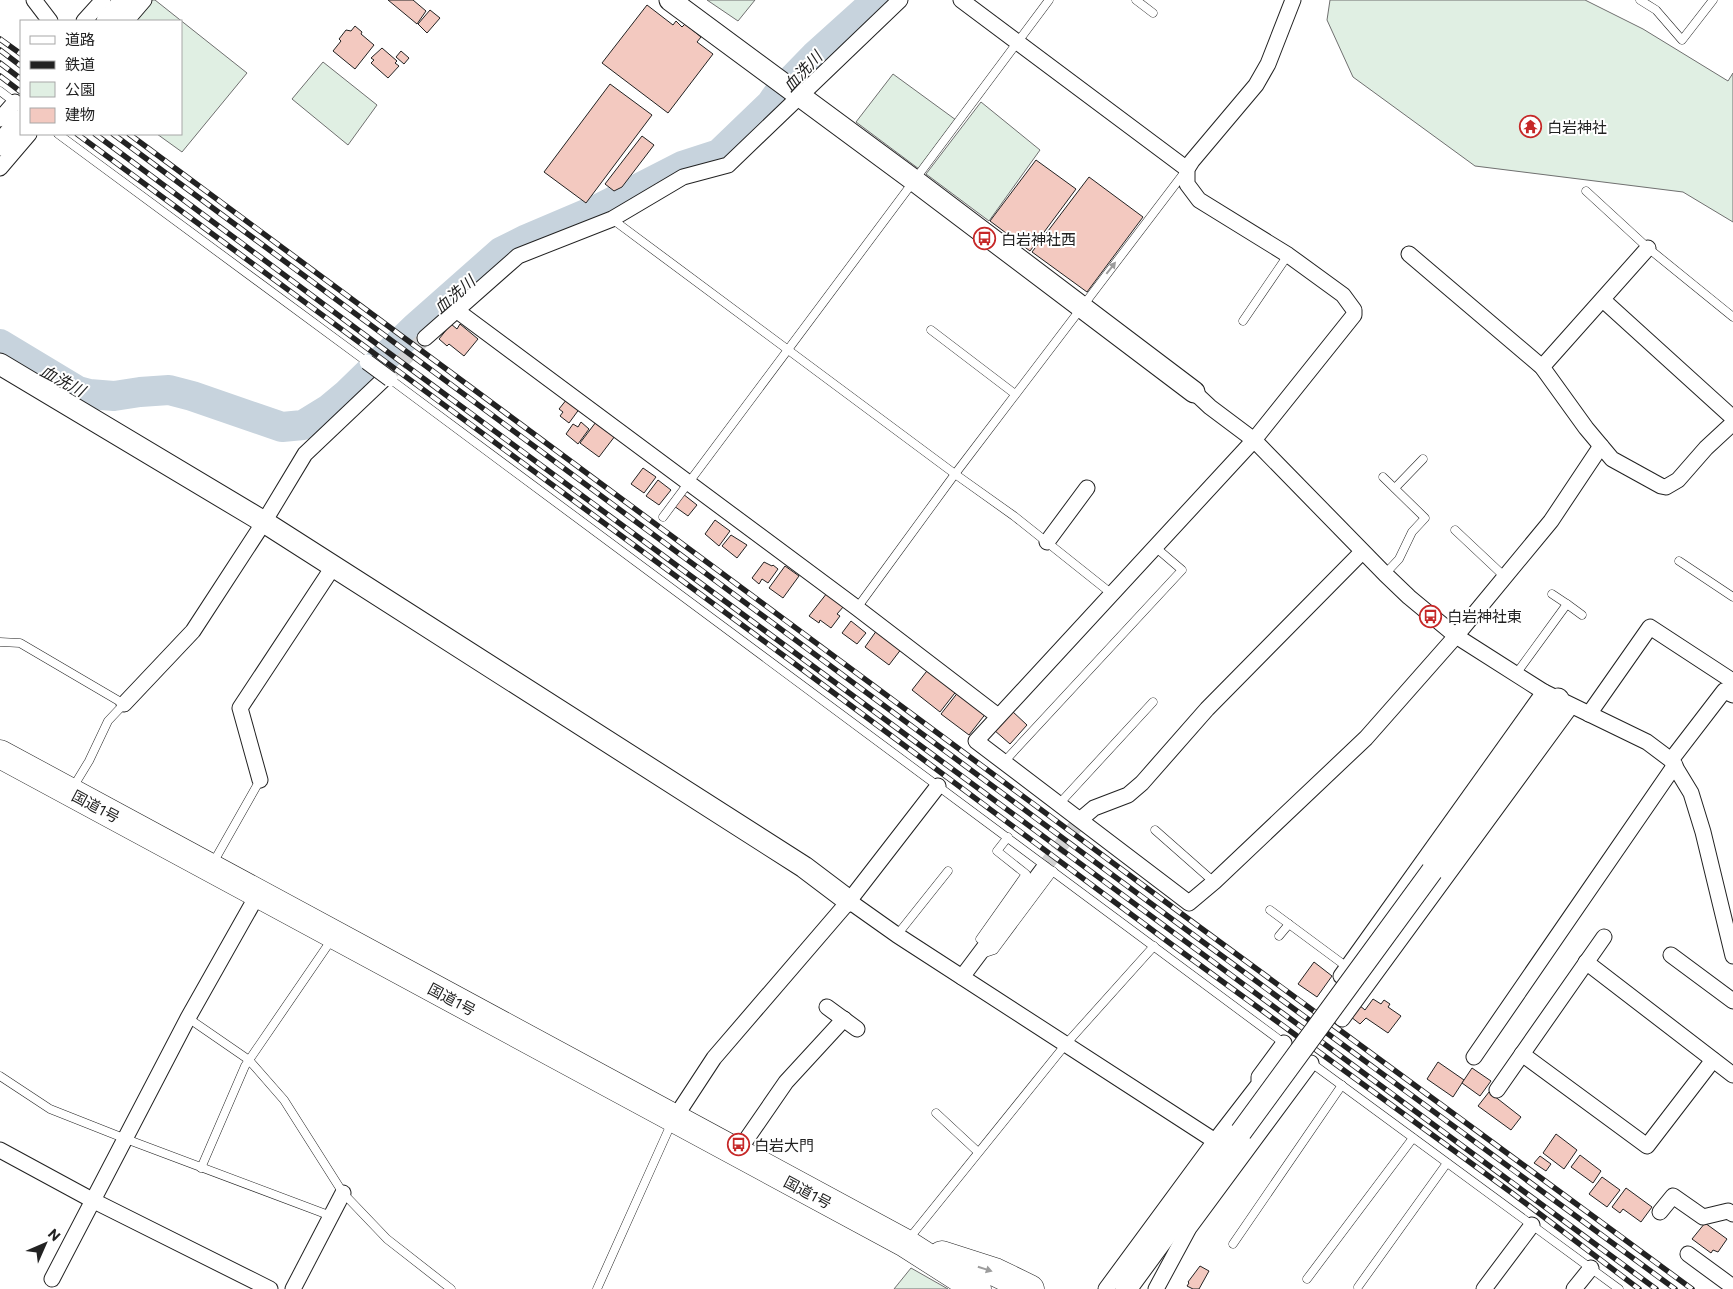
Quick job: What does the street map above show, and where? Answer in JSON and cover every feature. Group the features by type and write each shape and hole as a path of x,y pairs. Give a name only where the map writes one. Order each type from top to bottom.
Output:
{"highway":[{"name":"国道1号","path":"0,754 905,1243 977,1289"},
{"name":"国道1号","path":"905,1243 995,1272 1030,1289"}],"street":[{"path":"34,0 49,20"},
{"path":"85,20 104,0"},
{"path":"108,20 125,0"},
{"path":"127,20 144,0"},
{"path":"670,0 915,180 1194,392 1210,407 1254,440 1362,552 1409,597 1456,636 1558,699 1647,742 1673,762 1691,793 1703,832 1733,955"},
{"path":"425,338 518,256 612,219 684,177 728,165 792,89 900,0"},
{"path":"961,0 1187,169"},
{"path":"1293,0 1268,64 1256,85 1192,161 1187,169 1188,184 1199,200 1288,255 1343,295 1354,310 1354,315 1254,440 1154,546 976,741 1189,904 1366,738 1456,636 1551,521 1601,446"},
{"path":"0,119 19,110"},
{"path":"0,145 19,110"},
{"path":"0,168 28,135"},
{"path":"1542,367 1648,248"},
{"path":"1409,254 1542,367 1586,428 1612,459 1661,486 1666,487 1678,480 1706,448 1733,423"},
{"path":"1603,300 1733,418"},
{"path":"456,310 998,716"},
{"path":"124,704 194,632 306,454 323,438 354,417 388,380 367,362"},
{"path":"0,364 264,522 804,867 897,935 1215,1142"},
{"path":"1048,542 1087,488"},
{"path":"1081,819 1094,808 1128,795 1142,783 1207,709 1362,552"},
{"path":"260,780 240,708 333,567"},
{"path":"1474,1056 1673,762 1730,686 1650,627 1589,714"},
{"path":"1126,1289 1558,699"},
{"path":"1344,971 1558,699"},
{"path":"1342,1019 1374,975 1558,699"},
{"path":"674,1119 714,1058 849,901 938,786"},
{"path":"962,977 1048,870"},
{"path":"52,1279 188,1018 258,894"},
{"path":"1497,1090 1604,937"},
{"path":"978,956 980,939"},
{"path":"1358,952 1374,975"},
{"path":"1671,955 1733,1001"},
{"path":"1586,962 1733,1075"},
{"path":"827,1007 857,1029"},
{"path":"737,1153 786,1082 844,1019"},
{"path":"1106,1289 1259,1084 1259,1077 1284,1043"},
{"path":"1522,1054 1647,1146 1713,1060"},
{"path":"1156,1289 1189,1228 1311,1063"},
{"path":"0,1150 94,1201 270,1289"},
{"path":"293,1289 343,1193"},
{"path":"1660,1212 1675,1193 1703,1217 1728,1211 1733,1214"},
{"path":"1484,1289 1532,1225"},
{"path":"1688,1254 1733,1287"},
{"path":"1574,1289 1591,1268"}],"lane":[{"path":"663,517 1049,0"},
{"path":"1136,0 1153,13"},
{"path":"1640,0 1656,10 1682,40 1714,0"},
{"path":"0,91 19,110"},
{"path":"59,135 367,362"},
{"path":"856,608 1015,394 1187,169"},
{"path":"1586,191 1648,248 1733,317"},
{"path":"612,219 1014,516 1112,594"},
{"path":"1243,321 1288,255"},
{"path":"931,330 1015,394"},
{"path":"388,380 938,786 1048,870 1619,1289"},
{"path":"1395,488 1423,459"},
{"path":"1383,477 1425,518 1412,532 1399,559 1385,574"},
{"path":"1455,530 1505,577"},
{"path":"1003,763 1182,570 1154,546"},
{"path":"1679,560 1733,597"},
{"path":"1552,594 1582,615"},
{"path":"1516,674 1567,604"},
{"path":"0,642 20,643 124,704 108,721 89,761 70,792"},
{"path":"1059,804 1153,702"},
{"path":"210,868 260,780"},
{"path":"1155,830 1214,882"},
{"path":"980,939 1026,874 997,851 1008,838"},
{"path":"897,935 948,871"},
{"path":"1270,910 1344,971"},
{"path":"1279,936 1289,924"},
{"path":"201,1168 245,1066 334,935"},
{"path":"905,1243 1066,1044 1154,946"},
{"path":"188,1018 249,1060 284,1100 343,1193 387,1239 451,1289"},
{"path":"0,1076 50,1109 126,1140 331,1216"},
{"path":"1233,1244 1342,1085"},
{"path":"936,1113 978,1152"},
{"path":"597,1289 674,1119"},
{"path":"1307,1279 1413,1138"},
{"path":"1358,1287 1446,1163"}],"green space":[{"path":"149,0 155,0 180,20 131,20"},
{"path":"707,0 755,0 738,21"},
{"path":"1330,0 1585,0 1643,29 1728,81 1733,73 1733,222 1683,192 1475,166 1353,77 1327,20"},
{"path":"182,21 247,73 182,152 158,135 182,135"},
{"path":"323,62 377,105 348,145 292,99"},
{"path":"893,74 956,120 919,169 856,122"},
{"path":"981,102 1040,150 989,221 926,174"},
{"path":"911,1268 948,1289 894,1289"}],"building":[{"path":"388,0 413,0 426,11 417,24"},
{"path":"647,5 673,25 676,21 682,27 685,24 701,37 697,42 713,54 668,113 602,63"},
{"path":"430,10 440,18 427,33 418,24"},
{"path":"355,26 374,45 355,69 333,51 341,41 339,39 346,30 351,31"},
{"path":"382,48 397,61 395,63 399,66 388,78 371,63 374,60 371,58"},
{"path":"401,51 409,58 404,64 396,57"},
{"path":"610,84 652,115 586,203 544,172"},
{"path":"642,136 654,145 622,187 614,191 605,184"},
{"path":"1036,160 1076,189 1030,251 990,221"},
{"path":"1089,177 1143,217 1087,292 1032,252"},
{"path":"451,324 457,329 460,324 478,339 464,356 439,339"},
{"path":"567,399 580,408 569,423 560,416 563,412 559,409"},
{"path":"581,422 589,429 578,444 566,434 573,424 578,427"},
{"path":"596,422 615,436 599,457 580,443"},
{"path":"643,468 656,477 644,493 631,484"},
{"path":"658,480 671,490 659,505 646,496"},
{"path":"683,494 697,505 688,516 674,506"},
{"path":"715,520 730,531 719,546 705,534"},
{"path":"731,535 747,545 737,558 722,546"},
{"path":"764,562 778,569 768,583 762,579 759,584 752,578"},
{"path":"785,566 799,576 783,598 769,588"},
{"path":"827,593 844,606 837,614 840,616 831,628 820,620 819,623 809,616"},
{"path":"851,621 866,633 857,644 842,633"},
{"path":"877,630 902,648 889,665 865,647"},
{"path":"930,667 958,689 940,712 912,690"},
{"path":"959,691 987,712 969,735 941,714"},
{"path":"1012,711 1027,725 1010,744 994,730"},
{"path":"1314,962 1332,976 1317,997 1298,984"},
{"path":"1373,999 1381,1004 1384,1000 1390,1004 1388,1007 1401,1016 1388,1033 1366,1018 1360,1024 1351,1017 1359,1005 1365,1010"},
{"path":"1438,1062 1464,1080 1453,1097 1427,1079"},
{"path":"1472,1068 1491,1081 1480,1096 1462,1083"},
{"path":"1489,1092 1521,1117 1511,1130 1478,1106"},
{"path":"1556,1134 1577,1150 1564,1169 1543,1153"},
{"path":"1580,1155 1601,1171 1593,1183 1571,1167"},
{"path":"1540,1156 1551,1164 1546,1171 1534,1163"},
{"path":"1602,1177 1620,1190 1607,1207 1589,1194"},
{"path":"1626,1188 1652,1207 1641,1222 1623,1209 1620,1213 1612,1207"},
{"path":"1705,1223 1727,1239 1718,1252 1713,1250 1711,1253 1692,1239"},
{"path":"1200,1266 1209,1271 1199,1289 1193,1289 1187,1286 1188,1282"}],"waterway":[{"name":"血洗川","path":"0,344 78,391 89,394 114,396 169,390 282,427 303,425 329,409 347,394 415,328 501,252 600,208 682,166 719,154 771,104 778,94 815,56 877,0"}],"tunnel":[{"path":"383,380 425,338"},
{"path":"1043,869 1081,819"}],"railway":[{"path":"0,39 20,53"},
{"path":"0,50 20,65"},
{"path":"0,63 20,78"},
{"path":"0,76 20,91"},
{"path":"78,135 1171,944 1512,1193 1639,1289"},
{"path":"96,135 1656,1289"},
{"path":"114,135 1184,928 1675,1289"},
{"path":"130,135 1190,920 1692,1289"}],"place":[{"name":"白岩神社","path":"1531,127"},
{"name":"白岩神社西","path":"985,239"},
{"name":"白岩神社東","path":"1431,616"},
{"name":"白岩大門","path":"738,1145"}]}
